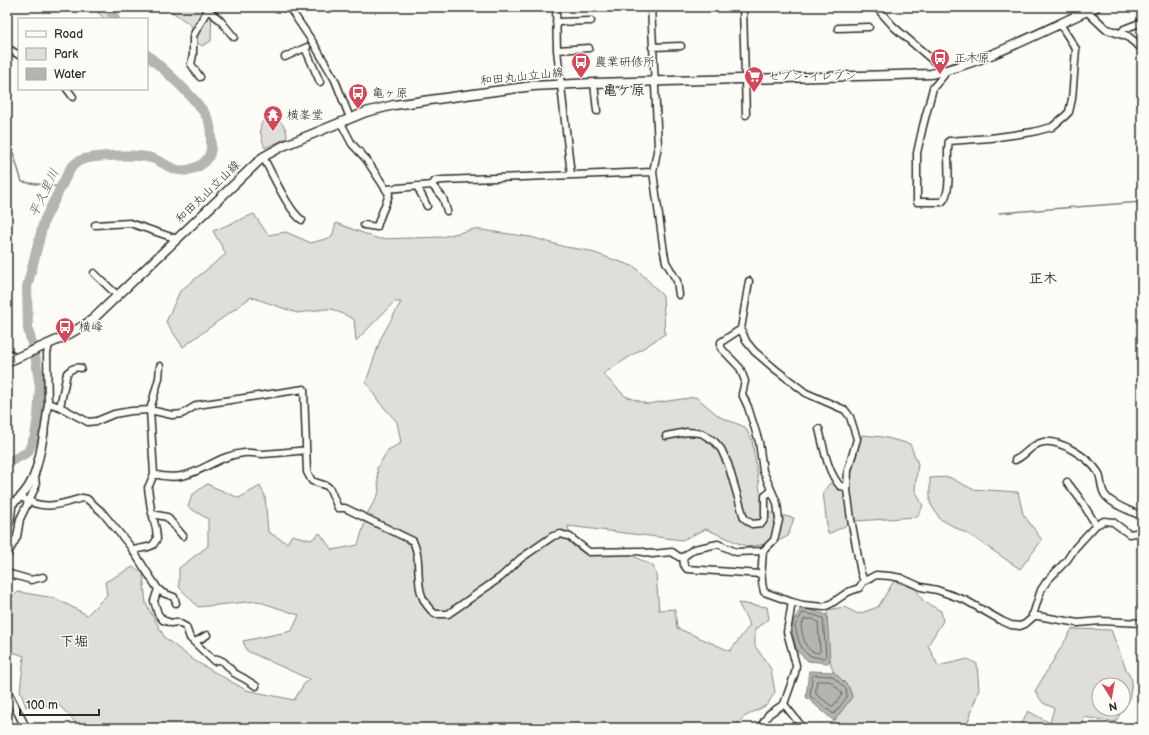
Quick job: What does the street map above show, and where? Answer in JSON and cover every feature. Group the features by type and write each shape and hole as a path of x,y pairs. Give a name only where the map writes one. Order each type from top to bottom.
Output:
{"main road":[{"name":"和田丸山立山線","path":"9,358 46,344 83,326 118,296 263,157 283,146 371,110 411,102 560,84 919,75 944,71 976,61 1060,24 1085,9 1096,7"}],"street":[{"path":"283,7 291,10 336,80 350,118"},
{"path":"556,7 557,50 560,84 571,175"},
{"path":"651,7 658,146 653,172 666,262 677,281 679,294"},
{"path":"743,7 746,115"},
{"path":"876,7 894,27 944,71 944,75 934,88 917,153 917,202 942,202 946,198 949,171 947,147 949,141 991,138 1033,132 1052,127 1069,112 1072,98 1076,49 1060,24"},
{"path":"200,77 191,64 193,55 193,36 208,8 234,37"},
{"path":"1085,9 1106,29 1132,39 1142,48"},
{"path":"556,22 590,21"},
{"path":"1120,34 1124,29 1142,22"},
{"path":"838,28 869,27"},
{"path":"285,57 314,44"},
{"path":"652,47 680,46"},
{"path":"7,48 18,54"},
{"path":"305,48 320,82"},
{"path":"557,50 589,48"},
{"path":"594,83 597,111"},
{"path":"68,90 73,97"},
{"path":"341,123 352,144 366,159 389,194 377,226 364,225"},
{"path":"263,157 292,209 302,220"},
{"path":"387,189 432,185 435,181 443,180 653,172"},
{"path":"432,185 443,198 447,210"},
{"path":"417,186 427,206"},
{"path":"95,226 130,223 177,239"},
{"path":"94,273 118,296"},
{"path":"749,281 742,329 746,341 754,351 806,393 845,410 850,417 857,439 848,470 847,487 851,519 861,573 864,581"},
{"path":"742,329 721,342 721,348 740,368 745,381 742,394 748,407 759,442 763,471 777,503 779,520 774,540 763,552 761,584 764,592 803,605 824,606 832,603 848,592 859,588 864,581 876,575 890,576 965,600 1002,621 1020,626 1032,618 1041,590 1047,581 1096,525 1104,521 1108,521 1120,526 1123,531 1129,534 1142,532"},
{"path":"7,555 17,537 20,519 36,483 35,476 44,433 48,403 46,344"},
{"path":"133,550 153,545 157,539 148,488 154,474 150,410 159,378 160,366"},
{"path":"60,407 67,373 71,369 78,367 81,368"},
{"path":"48,403 60,407 88,422 97,421 114,414 131,411 150,410 172,415 182,414 197,405 304,389 306,472 312,481 327,486 330,489 338,508 345,508 413,541 417,549 420,594 429,610 435,614 448,614 501,577 520,559 553,536 561,534 570,537 589,552 639,551 652,554 672,552 679,557 683,557 694,549 715,544 723,545 736,552 763,552"},
{"path":"820,429 828,464 840,486 847,487"},
{"path":"666,436 687,432 701,433 721,449 728,464 744,518 752,524 762,523 765,518 765,496 771,491"},
{"path":"1015,460 1022,458 1028,451 1041,442 1059,444 1076,452 1089,462 1099,473 1100,485 1105,495 1111,500 1142,517"},
{"path":"154,474 173,478 188,474 232,455 306,450"},
{"path":"7,527 10,520 10,506 21,497 35,476"},
{"path":"1068,482 1096,525"},
{"path":"21,497 28,502 47,506 82,498 87,500 102,512 133,550 158,589 163,593 174,597 176,603"},
{"path":"152,514 167,517 183,536"},
{"path":"683,557 686,569 761,574"},
{"path":"7,573 31,580 43,577"},
{"path":"158,589 154,601 158,614 163,620 171,623 177,622 186,627 190,638 210,658 214,661 218,660 224,662 234,674 256,686"},
{"path":"762,728 763,723 769,714 784,704 795,673 796,665 787,632 792,602"},
{"path":"1032,615 1078,623 1109,621 1142,623"},
{"path":"195,642 207,636"},
{"path":"7,691 26,728"},
{"path":"784,704 803,728"}],"green space":[{"path":"91,7 103,7 104,10 113,18 103,18 97,12 97,10"},
{"path":"165,7 212,7 211,41 202,46 194,40 191,25"},
{"path":"270,117 283,124 286,130 287,138 265,148 260,130 262,122"},
{"path":"254,214 268,235 286,232 311,243 332,237 336,223 379,239 442,237 474,229 531,237 565,247 586,250 635,267 663,296 665,334 603,374 625,396 647,404 696,397 720,417 745,427 752,440 760,491 771,513 794,518 788,536 774,543 747,547 706,529 682,540 568,526 572,545 588,556 627,553 653,566 656,575 659,610 675,609 677,628 730,651 750,625 738,603 767,607 769,619 755,629 755,646 771,669 775,692 767,705 744,717 733,728 81,728 59,705 26,707 20,691 24,656 7,650 7,601 18,592 55,598 87,615 107,595 105,582 133,567 143,573 146,604 165,638 195,661 246,690 294,700 309,679 247,651 243,641 292,631 299,615 257,601 198,607 179,587 179,568 208,546 208,519 188,507 192,495 207,484 239,498 260,486 265,496 268,532 287,543 292,535 311,540 320,533 332,550 358,545 368,512 379,493 377,468 388,450 401,443 397,422 379,402 366,382 381,338 401,302 394,302 356,341 354,319 332,309 297,313 251,297 183,347 166,322 180,291 226,254 213,231"},
{"path":"862,435 883,437 910,444 918,464 915,490 923,506 917,517 856,521 828,534 823,492 830,483 850,487 851,475"},
{"path":"949,477 972,489 1018,492 1023,514 1042,540 1020,569 973,537 940,519 930,503 930,478"},
{"path":"894,581 916,589 923,601 941,611 943,621 928,645 938,666 968,659 977,664 979,689 966,728 834,728 834,721 852,697 847,685 837,676 832,667 828,642 827,610 844,607 858,614 878,607"},
{"path":"1072,629 1111,630 1130,677 1091,677 1091,717 1118,717 1115,722 1084,717 1083,728 1019,728 1028,711 1050,723 1054,708 1043,703 1035,691"}],"water":[{"path":"801,608 827,615 830,660 828,663 808,661 797,651 791,625"},
{"path":"809,671 834,672 849,687 852,697 834,721 806,697"}],"waterway":[{"name":"平久里川","path":"109,7 114,18"},
{"name":"平久里川","path":"7,463 28,452 35,436 40,387 35,355 28,329 27,287 44,221 70,169 78,162 93,157 126,156 151,158 173,169 183,171 201,165 207,159 211,151 211,129 208,119 197,103 180,85 148,56"},
{"path":"7,143 12,149 22,182 61,187"},
{"path":"999,213 1142,202"}],"place":[{"name":"正木原","path":"940,75"},
{"name":"農業研修所","path":"581,79"},
{"name":"セブン-イレブン","path":"754,93"},
{"name":"亀ヶ原","path":"358,110"},
{"name":"横峯堂","path":"273,132"},
{"name":"横峰","path":"65,344"}],"district":[{"name":"亀ケ原","path":"624,90"},
{"name":"正木","path":"1043,278"},
{"name":"下堀","path":"74,641"}]}
